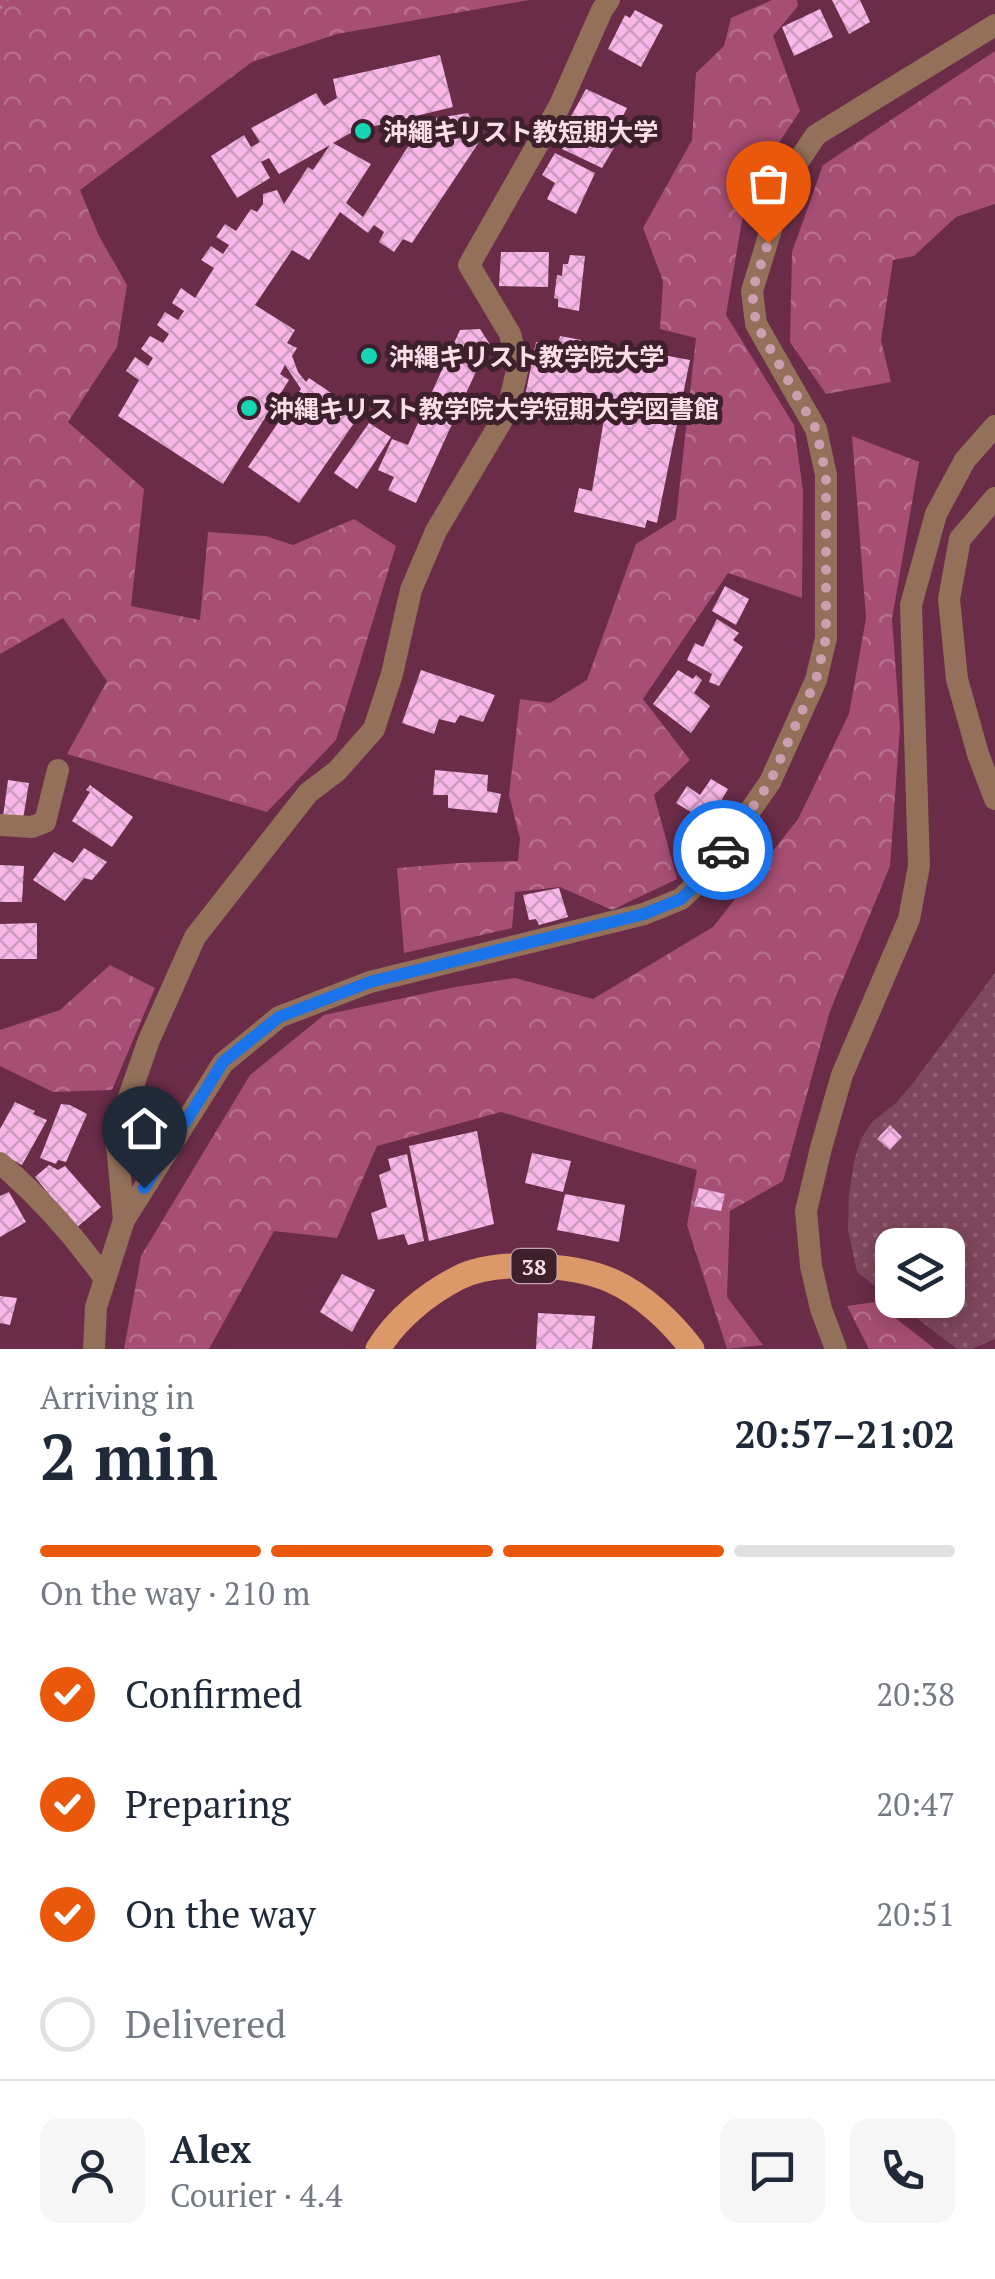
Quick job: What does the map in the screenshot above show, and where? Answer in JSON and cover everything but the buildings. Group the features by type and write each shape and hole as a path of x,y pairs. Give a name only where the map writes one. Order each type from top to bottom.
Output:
{"main road":[{"name":"38","path":"378,1349 417,1304 461,1276 528,1265 609,1280 648,1303 692,1349"}],"street":[{"path":"124,1220 116,1134 149,1040 195,937 308,793 337,771 374,730 392,674 411,590 436,531 508,410 518,366 510,334 469,264 560,105 609,0"},
{"path":"94,1349 96,1307 124,1220 223,1062 279,1017 370,982 644,914 681,899 704,877 770,782 816,680 826,638 826,475 816,429 756,324 752,291 786,178 816,134 995,25"},
{"path":"836,1349 814,1280 806,1210 842,1075 909,919 919,866 912,606 936,514 965,460 994,430"},
{"path":"995,498 960,539 949,600 957,679 995,799"},
{"path":"0,825 32,827 45,822 58,770"},
{"path":"0,1163 34,1192 78,1240 105,1279"}],"path":[{"path":"0,8 8,0"}],"shaded area":[{"path":"995,973 995,1339 972,1349 957,1349 917,1318 965,1318 965,1228 875,1228 875,1286 857,1272 848,1230 854,1162 861,1139 872,1122 897,1102"}],"green space":[{"path":"0,0 529,0 337,34 252,62 80,190 99,236 127,285 117,347 68,422 144,489 131,606 200,620 208,532 266,536 293,545 354,519 396,546 336,740 267,812 67,754 107,681 63,618 0,654"},
{"path":"772,0 797,0 798,6 773,36 800,111 747,191 726,315 794,425 803,491 802,598 728,573 643,699 690,760 654,795 677,879 612,910 560,887 515,892 512,928 404,953 397,868 518,861 520,839 509,795 520,699 550,703 587,680 636,544 676,519 696,338 660,329 663,281 643,228 692,140 696,73 724,46 731,18"},
{"path":"995,51 995,204 956,217 914,256 893,260 881,340 891,382 826,394 790,342 792,252 823,165"},
{"path":"852,436 919,462 892,619 900,727 890,866 830,1011 783,1181 730,1211 727,1297 763,1345 727,1349 687,1225 697,1170 501,1112 377,1146 337,1238 274,1231 209,1349 124,1349 141,1256 250,1075 324,1015 515,978 593,999 713,927 798,819 849,714 866,618"},
{"path":"110,965 155,988 112,1090 53,1092 0,1066 0,1030 60,1010"},
{"path":"875,1302 875,1318 895,1318 935,1349 869,1349 847,1306"}],"way so far":[{"path":"723,850 770,782 816,680 826,638 826,475 816,429 756,324 752,291 768,243"}],"place":[{"name":"沖繩キリスト教短期大学","path":"363,131"},
{"name":"沖縄キリスト教学院大学","path":"369,356"},
{"name":"沖縄キリスト教学院大学短期大学図書館","path":"249,408"}],"route":[{"path":"144,1188 223,1062 279,1017 370,982 644,914 681,899 704,877 723,850"}]}
